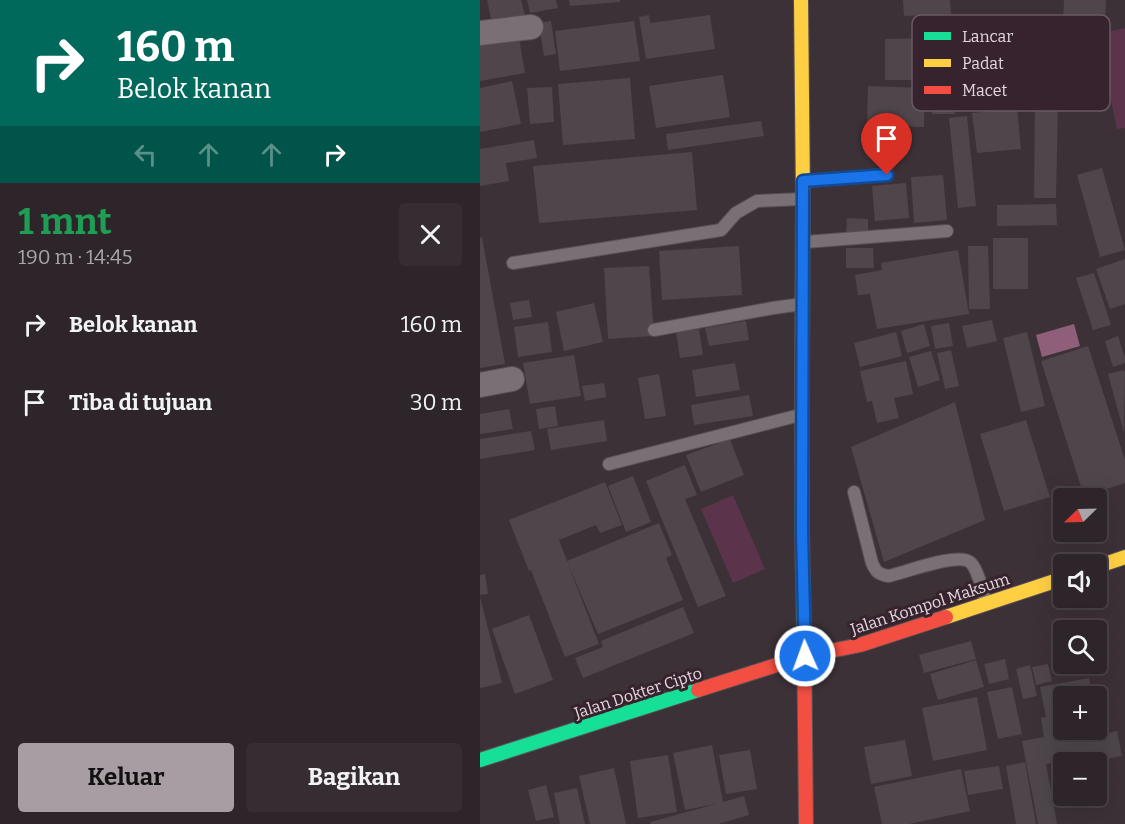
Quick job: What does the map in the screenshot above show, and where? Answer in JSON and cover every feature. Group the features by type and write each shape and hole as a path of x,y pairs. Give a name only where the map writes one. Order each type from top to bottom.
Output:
{"main road":[{"path":"801,0 802,532 806,824"},
{"path":"1107,563 1125,557"},
{"name":"Jalan Kompol Maksum","path":"805,656 860,645 1053,582"},
{"name":"Jalan Dokter Cipto","path":"480,760 805,656"}],"street":[{"path":"480,33 531,27"},
{"path":"480,385 512,379"}],"lane":[{"path":"803,181 887,175"},
{"path":"513,263 721,230 736,213 757,201 803,199"},
{"path":"803,242 947,231"},
{"path":"654,330 803,303"},
{"path":"609,464 802,414"},
{"path":"854,492 872,563 880,575 888,576 940,562 963,559 970,562 980,580 986,604"}],"shaded area":[{"path":"1125,28 1125,128 1117,129 1110,96 1110,31"},
{"path":"1074,324 1080,346 1042,357 1036,335"},
{"path":"733,495 765,569 733,583 701,509"}],"building":[{"path":"487,0 521,0 525,16 492,23"},
{"path":"527,0 556,0 558,8 530,13"},
{"path":"569,0 620,0 620,2 570,6"},
{"path":"903,0 950,0 951,14 904,16"},
{"path":"1064,0 1106,0 1105,15 1063,15"},
{"path":"649,15 650,23 710,15 715,49 646,59 639,17"},
{"path":"551,21 556,54 544,56 539,23"},
{"path":"634,21 640,61 560,71 555,31"},
{"path":"518,32 525,73 480,81 480,38"},
{"path":"912,38 912,80 885,80 885,39"},
{"path":"723,75 730,117 656,128 649,86"},
{"path":"630,78 635,139 563,145 558,84"},
{"path":"512,81 521,124 480,132 480,88"},
{"path":"868,86 912,88 912,111 924,111 924,127 867,125"},
{"path":"552,87 554,122 530,124 527,88"},
{"path":"932,111 955,111 955,114 932,114"},
{"path":"1017,111 1021,149 977,153 972,113"},
{"path":"1035,111 1058,111 1056,198 1034,198"},
{"path":"967,116 976,206 958,208 949,118"},
{"path":"761,121 764,136 668,150 666,134"},
{"path":"534,140 537,158 506,163 509,181 480,186 480,149"},
{"path":"692,152 697,210 539,223 533,166"},
{"path":"1102,168 1125,250 1100,257 1077,175"},
{"path":"943,175 947,220 914,223 911,177"},
{"path":"906,183 909,218 875,221 872,186"},
{"path":"1056,204 1057,225 997,226 997,205"},
{"path":"847,218 868,219 868,233 846,232"},
{"path":"482,237 505,364 480,368 480,238"},
{"path":"993,238 1028,238 1028,289 993,289"},
{"path":"739,246 742,295 662,300 659,251"},
{"path":"968,246 988,246 990,309 969,309"},
{"path":"846,248 873,248 874,268 846,268"},
{"path":"958,250 969,314 877,329 870,294 858,295 855,275 882,270 881,263"},
{"path":"1125,259 1125,304 1110,309 1096,269"},
{"path":"649,266 654,336 608,339 604,268"},
{"path":"1094,273 1111,325 1093,330 1076,278"},
{"path":"529,300 532,317 513,320 510,303"},
{"path":"594,303 603,342 564,351 556,312"},
{"path":"992,320 997,341 967,348 962,326"},
{"path":"746,321 749,340 709,346 705,328"},
{"path":"548,322 552,352 518,357 514,327"},
{"path":"949,323 953,346 935,349 931,326"},
{"path":"924,324 930,346 907,353 901,331"},
{"path":"699,329 703,355 680,358 676,332"},
{"path":"896,332 902,356 860,367 854,343"},
{"path":"1027,332 1045,406 1021,412 1003,338"},
{"path":"1118,336 1125,363 1113,367 1105,341"},
{"path":"1088,346 1125,460 1125,483 1107,489 1081,488 1041,361"},
{"path":"951,350 959,386 945,389 937,353"},
{"path":"931,351 940,380 918,387 909,357"},
{"path":"574,355 581,396 530,404 523,363"},
{"path":"906,361 913,394 894,398 899,418 877,423 872,401 867,402 860,371"},
{"path":"735,363 740,390 696,397 692,370"},
{"path":"1124,370 1125,373 1124,433 1108,374"},
{"path":"659,374 666,416 645,419 638,378"},
{"path":"604,383 606,397 585,401 582,386"},
{"path":"749,395 753,416 694,425 691,405"},
{"path":"955,402 985,520 884,562 851,447"},
{"path":"555,406 558,426 539,429 536,409"},
{"path":"509,409 513,429 480,434 480,414"},
{"path":"604,420 607,441 551,450 547,429"},
{"path":"1026,420 1050,497 1004,511 980,434"},
{"path":"531,431 535,450 480,459 480,439"},
{"path":"730,439 744,475 701,492 686,455"},
{"path":"685,465 697,495 685,499 726,596 698,607 646,481"},
{"path":"633,476 651,522 626,532 608,486"},
{"path":"605,482 622,525 600,533 596,525 559,540 567,561 659,523 672,555 666,558 683,600 598,634 568,564 599,644 565,657 509,520"},
{"path":"485,574 488,594 480,595 480,575"},
{"path":"480,597 502,683 480,688"},
{"path":"683,607 694,633 583,678 575,658 603,647 601,641"},
{"path":"529,615 553,680 515,694 492,629"},
{"path":"971,641 976,659 924,673 919,655"},
{"path":"1005,659 1009,679 989,684 984,664"},
{"path":"976,660 984,687 938,700 930,674"},
{"path":"1048,664 1052,681 1036,685 1032,667"},
{"path":"1030,665 1037,696 1023,699 1016,669"},
{"path":"1089,678 1090,686 1053,686 1053,740 1107,740 1107,733 1117,731 1122,756 1107,759 1107,752 1053,752 1053,763 1046,764 1057,824 1038,824 1022,741 1044,737 1041,718 1046,717 1040,687"},
{"path":"1012,687 1022,734 998,739 987,692"},
{"path":"977,697 987,750 933,761 922,708"},
{"path":"905,740 912,776 871,784 864,747"},
{"path":"712,745 723,802 744,796 749,815 718,824 651,824 650,822 716,804 685,810 673,753"},
{"path":"750,750 757,789 726,794 719,755"},
{"path":"668,755 677,812 638,818 630,761"},
{"path":"1025,762 1036,824 1016,824 1006,766"},
{"path":"999,766 1003,789 968,795 964,771"},
{"path":"614,768 626,824 590,824 579,776"},
{"path":"961,769 970,811 909,824 882,824 874,787"},
{"path":"546,785 554,817 536,821 528,790"},
{"path":"577,788 585,824 560,824 554,793"}],"traffic: fast":[{"path":"802,381 804,628"},
{"path":"480,760 698,690"}],"traffic: slow":[{"path":"801,0 802,381"},
{"path":"1107,563 1125,557"},
{"path":"946,617 1053,582"}],"traffic: jam":[{"path":"698,690 805,656 860,645 946,617"},
{"path":"804,628 806,824"}],"route":[{"path":"805,656 802,532 803,181 887,175"}]}
